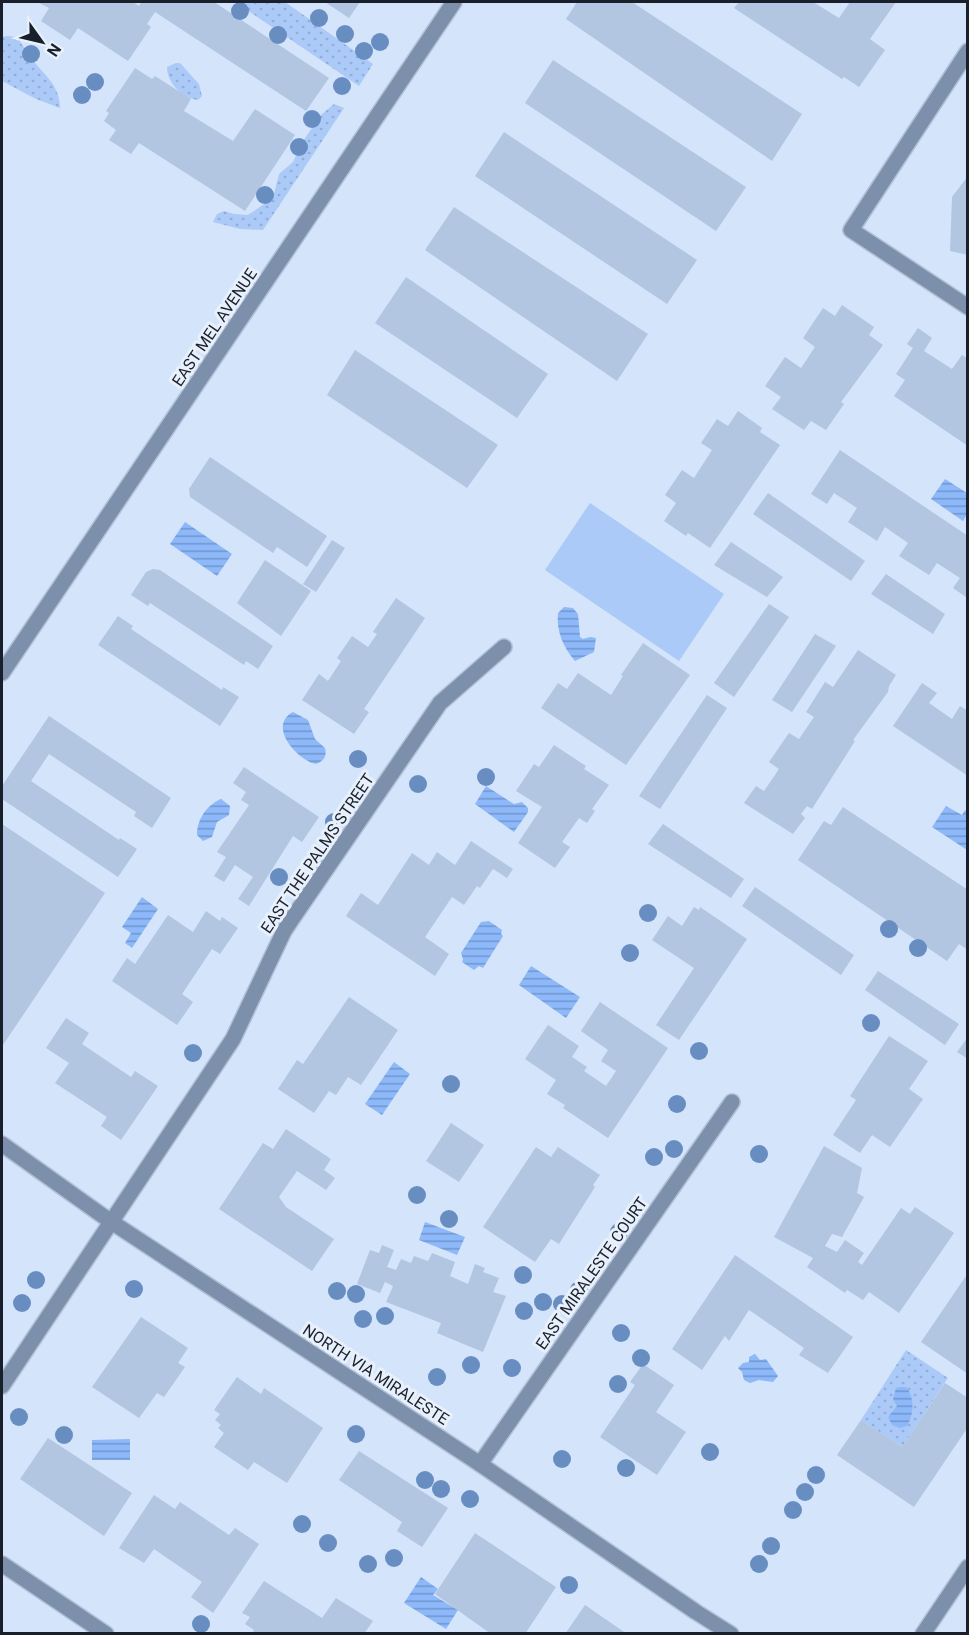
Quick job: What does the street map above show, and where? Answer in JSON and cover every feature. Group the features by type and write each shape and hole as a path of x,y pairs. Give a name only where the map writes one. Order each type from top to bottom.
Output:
{"street":[{"name":"EAST MEL AVENUE","path":"2,673 454,2"},
{"path":"968,51 851,230 968,307"},
{"name":"EAST THE PALMS STREET","path":"2,1386 233,1039 284,931 440,704 504,646"},
{"name":"EAST MIRALESTE COURT","path":"480,1464 732,1102"},
{"name":"NORTH VIA MIRALESTE","path":"2,1144 110,1221 480,1464 702,1617 731,1634"},
{"path":"2,1564 106,1634"},
{"path":"923,1634 968,1567"}],"shaded area":[{"path":"239,2 285,2 373,64 359,86 247,10"},
{"path":"2,37 17,37 50,81 57,93 60,108 36,99 2,81"},
{"path":"180,63 199,84 202,96 198,100 181,93 170,79 167,67"},
{"path":"334,104 344,108 263,230 240,229 213,222 217,214 224,211 248,215 267,202 274,194 279,174 293,162 303,141 321,115"},
{"path":"945,479 967,493 967,517 963,521 931,499"},
{"path":"590,503 724,594 679,661 545,570"},
{"path":"185,522 232,554 217,576 170,544"},
{"path":"564,607 573,608 578,614 580,637 583,639 596,638 594,652 575,661 564,645 558,627 558,613"},
{"path":"293,712 308,720 315,739 325,748 325,756 319,763 308,761 288,742 283,725 286,718"},
{"path":"486,786 514,804 522,802 528,808 528,812 514,832 475,804"},
{"path":"221,799 230,806 229,815 217,822 212,837 203,841 197,835 201,818 211,805"},
{"path":"946,806 962,815 965,810 967,812 967,850 932,827"},
{"path":"142,897 158,909 132,948 125,943 131,933 122,927"},
{"path":"489,921 502,930 503,936 483,968 479,966 474,970 462,962 461,953 481,922"},
{"path":"531,966 580,997 566,1018 519,985"},
{"path":"394,1062 410,1074 382,1115 365,1104"},
{"path":"425,1222 465,1237 457,1255 419,1240"},
{"path":"906,1350 948,1378 902,1447 861,1420"},
{"path":"755,1354 760,1360 766,1359 778,1376 773,1382 759,1380 750,1383 744,1380 738,1368 743,1363 749,1362 749,1357"},
{"path":"906,1387 909,1391 912,1406 907,1426 900,1428 892,1425 888,1417 897,1406 893,1399 896,1388"},
{"path":"130,1439 130,1460 92,1460 92,1440"},
{"path":"421,1577 438,1589 433,1595 458,1610 446,1629 404,1603"}],"building":[{"path":"37,2 133,2 139,6 141,2 214,2 329,78 306,111 155,12 147,24 151,27 128,61 78,28 70,40 41,21 49,8"},
{"path":"325,2 360,2 349,18"},
{"path":"577,2 632,2 802,114 772,161 566,19"},
{"path":"739,2 813,2 839,18 850,2 896,2 870,39 885,50 859,87 844,77 842,79 734,8"},
{"path":"553,60 746,187 716,231 525,103"},
{"path":"135,68 152,79 155,76 191,99 184,111 233,141 255,109 295,135 245,211 139,143 131,154 109,140 116,130 104,121 109,113 106,111"},
{"path":"504,132 697,260 667,304 475,176"},
{"path":"968,176 968,255 950,251 952,197"},
{"path":"454,207 648,334 617,381 425,250"},
{"path":"406,277 548,374 517,418 375,323"},
{"path":"842,305 874,327 869,335 883,345 841,402 844,404 826,430 811,421 804,430 772,409 781,397 765,386 785,357 801,368 815,347 803,338 823,308 835,316"},
{"path":"918,328 932,338 924,351 952,369 962,355 968,359 968,446 894,396 905,380 896,374 913,348 907,344"},
{"path":"355,350 498,445 467,488 327,395"},
{"path":"738,411 762,428 760,432 780,445 710,548 664,521 676,503 665,495 682,470 694,478 712,450 701,443 717,419 728,426"},
{"path":"840,450 968,536 966,597 953,588 960,578 937,563 929,575 899,556 908,543 885,527 877,541 848,522 857,508 834,493 827,504 811,494"},
{"path":"210,457 327,536 307,567 277,547 273,553 190,497 189,489"},
{"path":"768,493 865,561 851,581 753,514"},
{"path":"332,540 345,548 316,592 303,584"},
{"path":"731,542 783,577 767,597 714,565"},
{"path":"265,560 311,591 281,636 237,603"},
{"path":"153,569 160,570 273,646 258,669 246,661 244,665 150,603 148,606 131,595 146,572"},
{"path":"886,574 945,614 933,634 871,594"},
{"path":"396,598 425,618 364,709 369,712 354,734 302,700 319,674 328,681 341,661 337,658 352,636 368,647 377,634 373,632"},
{"path":"769,604 789,617 734,697 714,683"},
{"path":"118,616 133,626 131,629 222,690 223,687 239,697 220,726 98,645"},
{"path":"815,634 836,646 792,712 772,700"},
{"path":"643,643 690,675 626,765 541,708 558,683 567,689 578,673 611,695 623,676 621,675"},
{"path":"858,650 896,675 888,692 853,740 855,741 812,809 807,806 801,814 805,818 793,834 744,803 756,786 764,791 779,769 769,762 789,733 799,739 814,717 806,712 825,682 833,687"},
{"path":"922,683 937,693 929,703 952,719 960,706 968,711 968,776 893,726"},
{"path":"707,695 727,708 660,809 639,796"},
{"path":"49,716 171,798 152,828 134,816 136,812 49,754 31,781 119,840 120,838 137,849 118,877 2,799 2,786"},
{"path":"554,745 586,766 584,769 609,785 592,809 595,811 587,823 579,818 562,842 570,847 555,868 518,843 542,807 516,791 534,764 539,767"},
{"path":"244,767 319,817 302,842 293,836 249,906 238,899 253,877 235,865 224,882 214,876 226,857 217,852 249,805 241,800 246,792 233,783"},
{"path":"843,807 968,890 968,950 959,944 947,961 798,860 824,821 831,825"},
{"path":"2,824 105,893 3,1045 2,1044"},
{"path":"663,824 744,879 731,898 648,844"},
{"path":"471,841 513,869 507,878 493,869 464,905 452,897 425,937 449,954 435,976 346,916 361,893 378,905 412,853 429,865 437,852 455,865"},
{"path":"755,887 854,955 841,975 742,906"},
{"path":"694,907 699,910 700,907 747,939 679,1040 656,1025 694,968 652,940 668,916 682,926"},
{"path":"206,911 220,921 222,917 238,928 220,954 212,949 182,994 193,1002 177,1025 112,981 127,958 135,964 168,915 193,932"},
{"path":"878,971 959,1024 945,1045 865,990"},
{"path":"349,997 398,1030 361,1085 348,1077 336,1095 329,1091 314,1113 278,1089 297,1060 303,1064"},
{"path":"600,1002 668,1048 608,1138 563,1108 565,1105 547,1094 556,1080 525,1059 548,1025 579,1046 572,1057 587,1067 584,1071 606,1086 616,1071 601,1061 608,1050 581,1031"},
{"path":"66,1018 89,1033 82,1044 131,1077 135,1071 158,1086 121,1140 101,1126 107,1117 55,1083 69,1063 46,1048"},
{"path":"889,1036 928,1061 909,1089 923,1099 890,1147 872,1135 860,1153 833,1135 856,1100 850,1096"},
{"path":"968,1037 968,1059 957,1052"},
{"path":"451,1123 484,1145 459,1182 426,1161"},
{"path":"286,1129 331,1159 324,1170 335,1178 326,1190 297,1171 279,1197 286,1207 334,1239 312,1271 219,1209 263,1143 273,1149"},
{"path":"824,1146 862,1168 857,1193 864,1197 842,1237 832,1234 825,1246 837,1252 845,1240 864,1253 858,1262 862,1265 901,1208 910,1214 915,1207 954,1233 899,1313 869,1292 863,1300 847,1290 845,1293 807,1267 813,1258 774,1237"},
{"path":"536,1147 551,1157 558,1147 600,1175 593,1185 595,1187 559,1244 551,1239 535,1262 483,1227"},
{"path":"382,1245 394,1250 387,1267 396,1270 401,1259 411,1263 414,1256 428,1261 432,1253 455,1262 450,1276 468,1284 475,1264 485,1268 483,1272 499,1278 493,1292 506,1296 483,1352 437,1333 441,1323 386,1302 393,1286 385,1282 380,1293 357,1284 370,1250 379,1253"},
{"path":"735,1255 853,1337 828,1373 799,1355 804,1348 749,1310 729,1341 725,1336 702,1370 672,1349"},
{"path":"968,1273 968,1374 921,1342"},
{"path":"141,1317 188,1348 178,1363 185,1367 164,1397 157,1393 139,1418 92,1387"},
{"path":"643,1364 674,1385 656,1412 686,1432 657,1475 600,1437 635,1385 630,1382"},
{"path":"237,1377 261,1394 264,1388 323,1428 287,1483 254,1462 248,1470 214,1447 224,1433 218,1428 221,1425 215,1420 220,1414 214,1410"},
{"path":"945,1383 968,1398 968,1427 914,1507 837,1455 861,1420 902,1447"},
{"path":"48,1438 132,1493 104,1536 20,1479"},
{"path":"359,1451 448,1508 422,1547 397,1531 402,1522 339,1480"},
{"path":"154,1495 175,1509 180,1502 229,1535 235,1528 259,1544 213,1613 191,1597 202,1582 154,1549 144,1563 119,1548"},
{"path":"475,1533 556,1587 525,1634 491,1634 435,1594"},
{"path":"264,1581 322,1618 336,1598 373,1621 364,1634 252,1634 254,1630 245,1624 250,1617 242,1613"},
{"path":"585,1605 627,1634 565,1634"}]}
